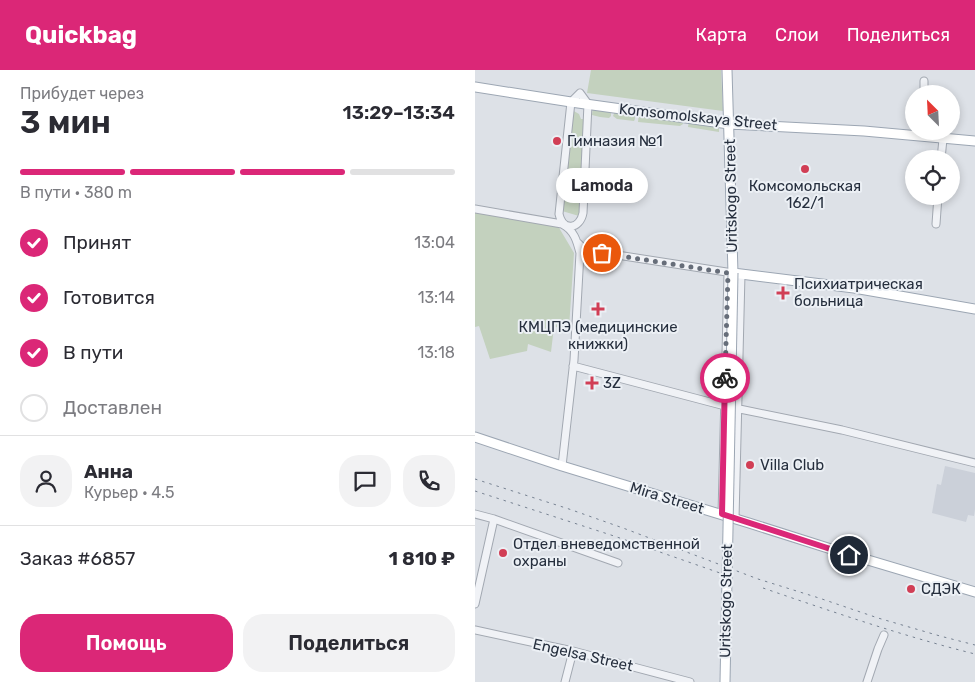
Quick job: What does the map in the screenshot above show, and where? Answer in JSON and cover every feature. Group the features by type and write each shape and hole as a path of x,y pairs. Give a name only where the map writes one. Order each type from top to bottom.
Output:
{"main road":[{"name":"Uritskogo Street","path":"725,682 734,273 727,70"},
{"name":"Komsomolskaya Street","path":"475,87 729,124 905,133"},
{"name":"Komsomolskaya Street","path":"959,140 975,141"},
{"path":"734,273 854,288 975,309"},
{"name":"Mira Street","path":"475,437 562,466 975,592"}],"street":[{"path":"924,80 924,85"},
{"path":"571,102 559,214 562,224 571,231 585,250 734,273"},
{"path":"475,209 570,226 577,224 583,212 588,104"},
{"path":"936,224 937,205"},
{"path":"562,466 573,366 580,253 577,241"},
{"name":"Uritskogo Street","path":"722,514 725,406 734,273"},
{"name":"Uritskogo Street","path":"734,273 738,409 735,518"},
{"path":"573,366 725,406 842,430 975,463"},
{"path":"475,514 618,563"},
{"path":"475,604 494,519"},
{"name":"Engelsa Street","path":"475,630 573,651 690,682"},
{"path":"867,682 884,634"},
{"path":"565,682 573,651"}],"shaded area":[{"path":"945,466 975,473 974,516 968,515 966,522 932,513 937,484 941,485"}],"green space":[{"path":"591,70 721,70 723,111 587,93"},
{"path":"593,107 611,111 611,116 609,118 592,115"},
{"path":"572,110 579,114 581,119 585,119 579,216 562,211"},
{"path":"615,111 635,114 635,119 634,121 617,119 613,116"},
{"path":"639,113 682,120 683,124 680,126 638,122"},
{"path":"689,120 719,124 719,132 688,127"},
{"path":"475,211 558,226 574,253 569,328 554,327 551,352 528,344 527,351 490,359 479,326 475,327"}],"railway":[{"path":"475,479 623,528 758,579 878,618 975,645"},
{"path":"475,491 720,573"},
{"path":"763,588 895,632 975,654"}],"way so far":[{"path":"602,253 728,273 725,378"}],"place":[{"name":"Гимназия №1","path":"557,141"},
{"name":"Комсомольская 162/1","path":"805,169"},
{"name":"Lamoda","path":"602,253"},
{"name":"Психиатрическая больница","path":"783,293"},
{"name":"КМЦПЭ (медицинские книжки)","path":"598,309"},
{"name":"3Z","path":"592,383"},
{"name":"Villa Club","path":"750,465"},
{"name":"Отдел вневедомственной охраны","path":"503,553"},
{"name":"СДЭК","path":"911,589"}],"route":[{"path":"725,378 722,514 849,555"}]}
